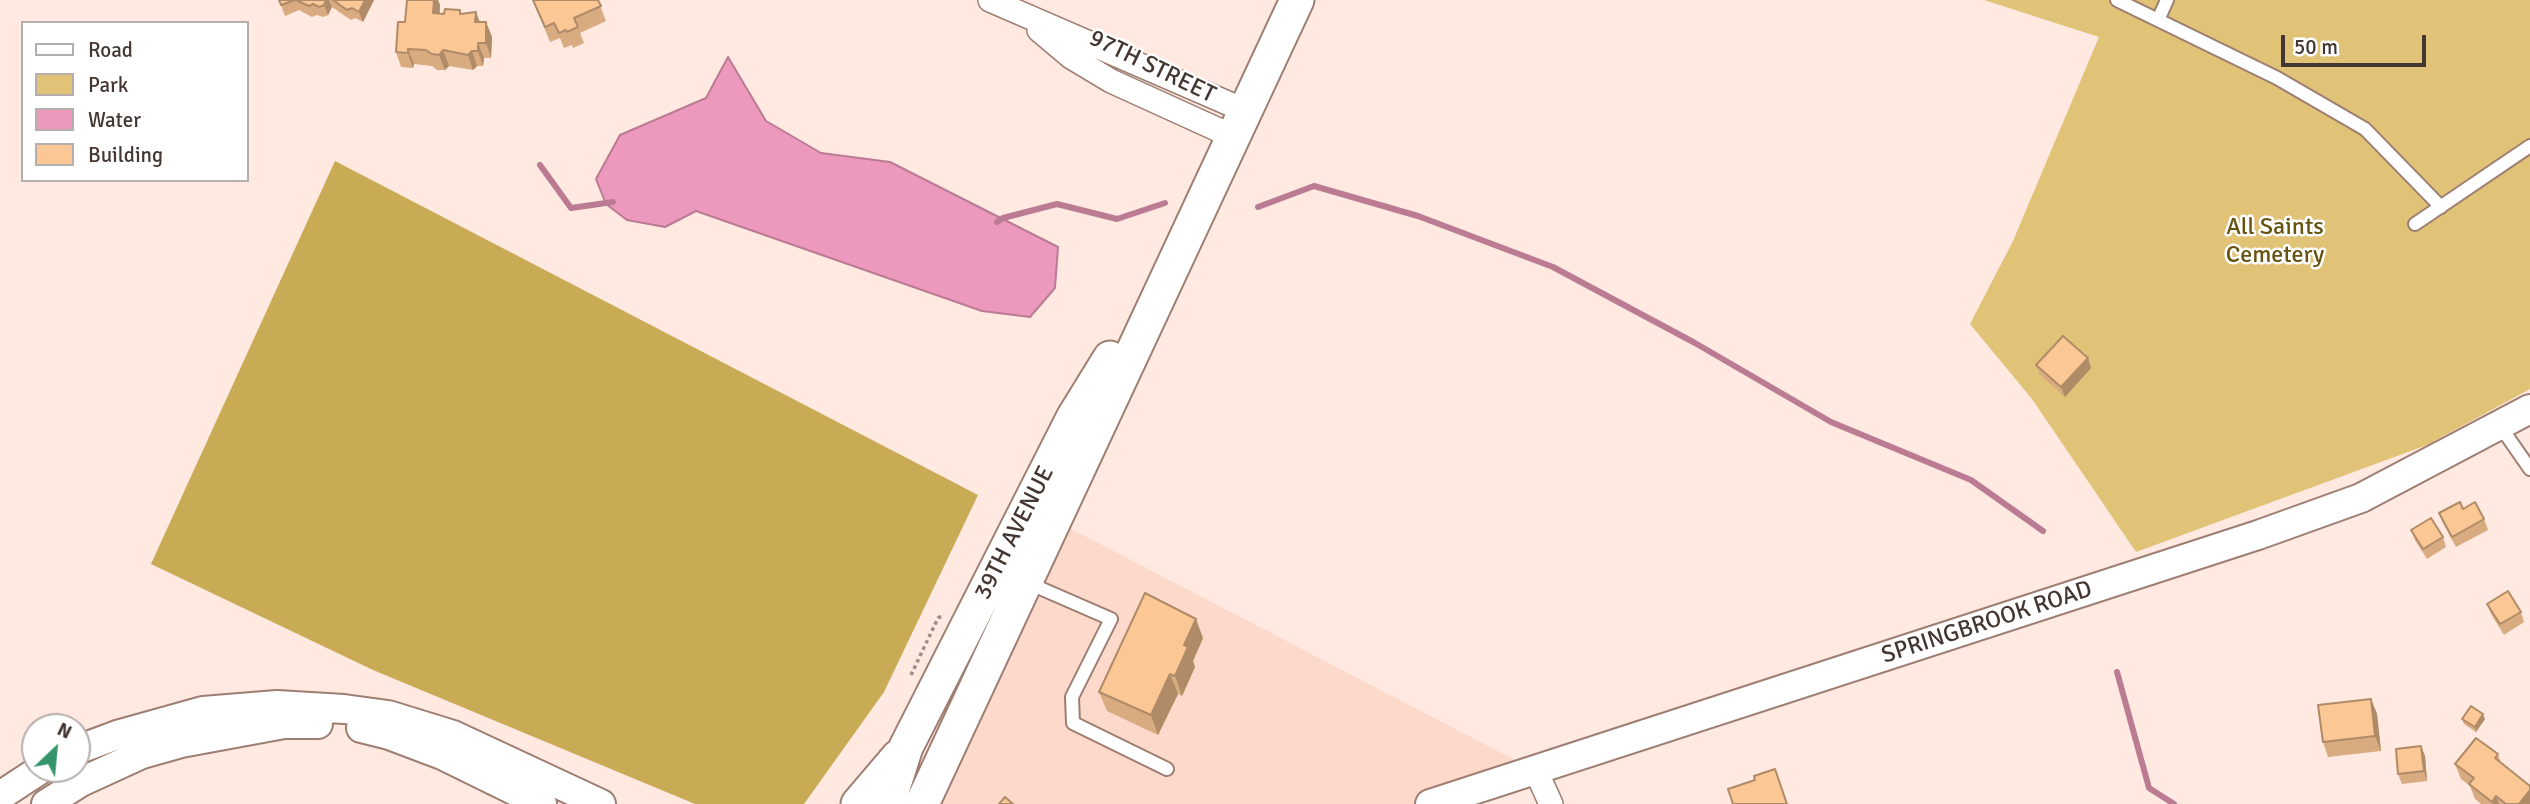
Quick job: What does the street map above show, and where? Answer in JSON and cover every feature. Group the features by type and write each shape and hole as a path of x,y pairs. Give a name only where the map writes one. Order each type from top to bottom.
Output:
{"main road":[{"name":"39TH AVENUE","path":"922,804 1297,0"},
{"name":"39TH AVENUE","path":"888,804 906,747 1073,418 1142,306 1168,277"},
{"path":"858,804 906,747"}],"street":[{"name":"97TH STREET","path":"990,0 1240,124"},
{"name":"SPRINGBROOK ROAD","path":"1430,804 2271,531 2361,498 2530,409"},
{"path":"91,745 203,711 277,705 344,709 388,715 453,735 601,804"},
{"path":"46,804 81,782 142,754 181,743 284,724 325,724 389,735 442,755 542,804"},
{"path":"1536,771 1551,804"},
{"path":"0,796 21,782"}],"lane":[{"path":"2117,0 2277,78 2365,130 2441,207"},
{"path":"2158,20 2167,0"},
{"path":"2415,224 2530,146"},
{"path":"2500,426 2530,470"},
{"path":"1025,581 1111,619 1072,697 1073,723 1167,769"}],"shaded area":[{"path":"335,161 978,495 884,692 804,804 695,804 373,670 151,564"},
{"path":"1054,520 1536,771 1430,804 921,804"}],"green space":[{"name":"All Saints Cemetery","path":"1984,0 2530,0 2530,389 2427,445 2136,552 2032,399 1970,324 2013,241 2099,37"}],"water":[{"path":"728,57 766,121 821,153 890,162 1058,247 1055,288 1030,317 982,311 696,211 665,227 627,220 606,204 596,179 620,135 706,98"}],"building":[{"path":"279,0 295,0 281,5"},
{"path":"296,0 326,0 324,5 319,7"},
{"path":"333,0 365,0 359,12 352,8 347,10"},
{"path":"407,0 434,0 433,13 444,14 445,9 460,10 460,14 476,12 475,22 486,22 486,43 478,43 478,51 472,51 468,55 443,50 439,55 426,50 408,49 408,53 396,52 398,22 405,22"},
{"path":"533,0 598,0 601,6 574,18 578,27 559,33 554,23 545,27"},
{"path":"2063,336 2088,358 2061,387 2036,365"},
{"path":"2460,502 2463,509 2475,502 2484,519 2452,537 2439,513"},
{"path":"2431,518 2443,537 2423,549 2411,530"},
{"path":"2508,591 2521,612 2500,624 2487,604"},
{"path":"1145,593 1196,619 1184,645 1188,647 1175,676 1170,674 1151,715 1099,692"},
{"path":"2371,699 2375,736 2323,742 2318,705"},
{"path":"2471,706 2483,714 2475,727 2462,719"},
{"path":"2476,738 2498,754 2495,758 2530,786 2519,804 2506,804 2496,796 2492,802 2469,784 2474,778 2455,764"},
{"path":"2421,746 2424,771 2398,774 2396,749"},
{"path":"1775,769 1787,804 1733,804 1728,789 1755,780 1754,776"},
{"path":"1005,797 1013,804 999,804"}],"waterway":[{"path":"540,165 571,208 613,202"},
{"path":"1258,207 1314,186 1418,216 1553,267 1695,343 1831,422 1971,480 2043,531"},
{"path":"997,222 1003,218 1057,204 1117,219 1165,203"},
{"path":"2117,672 2149,788 2174,804"}]}
